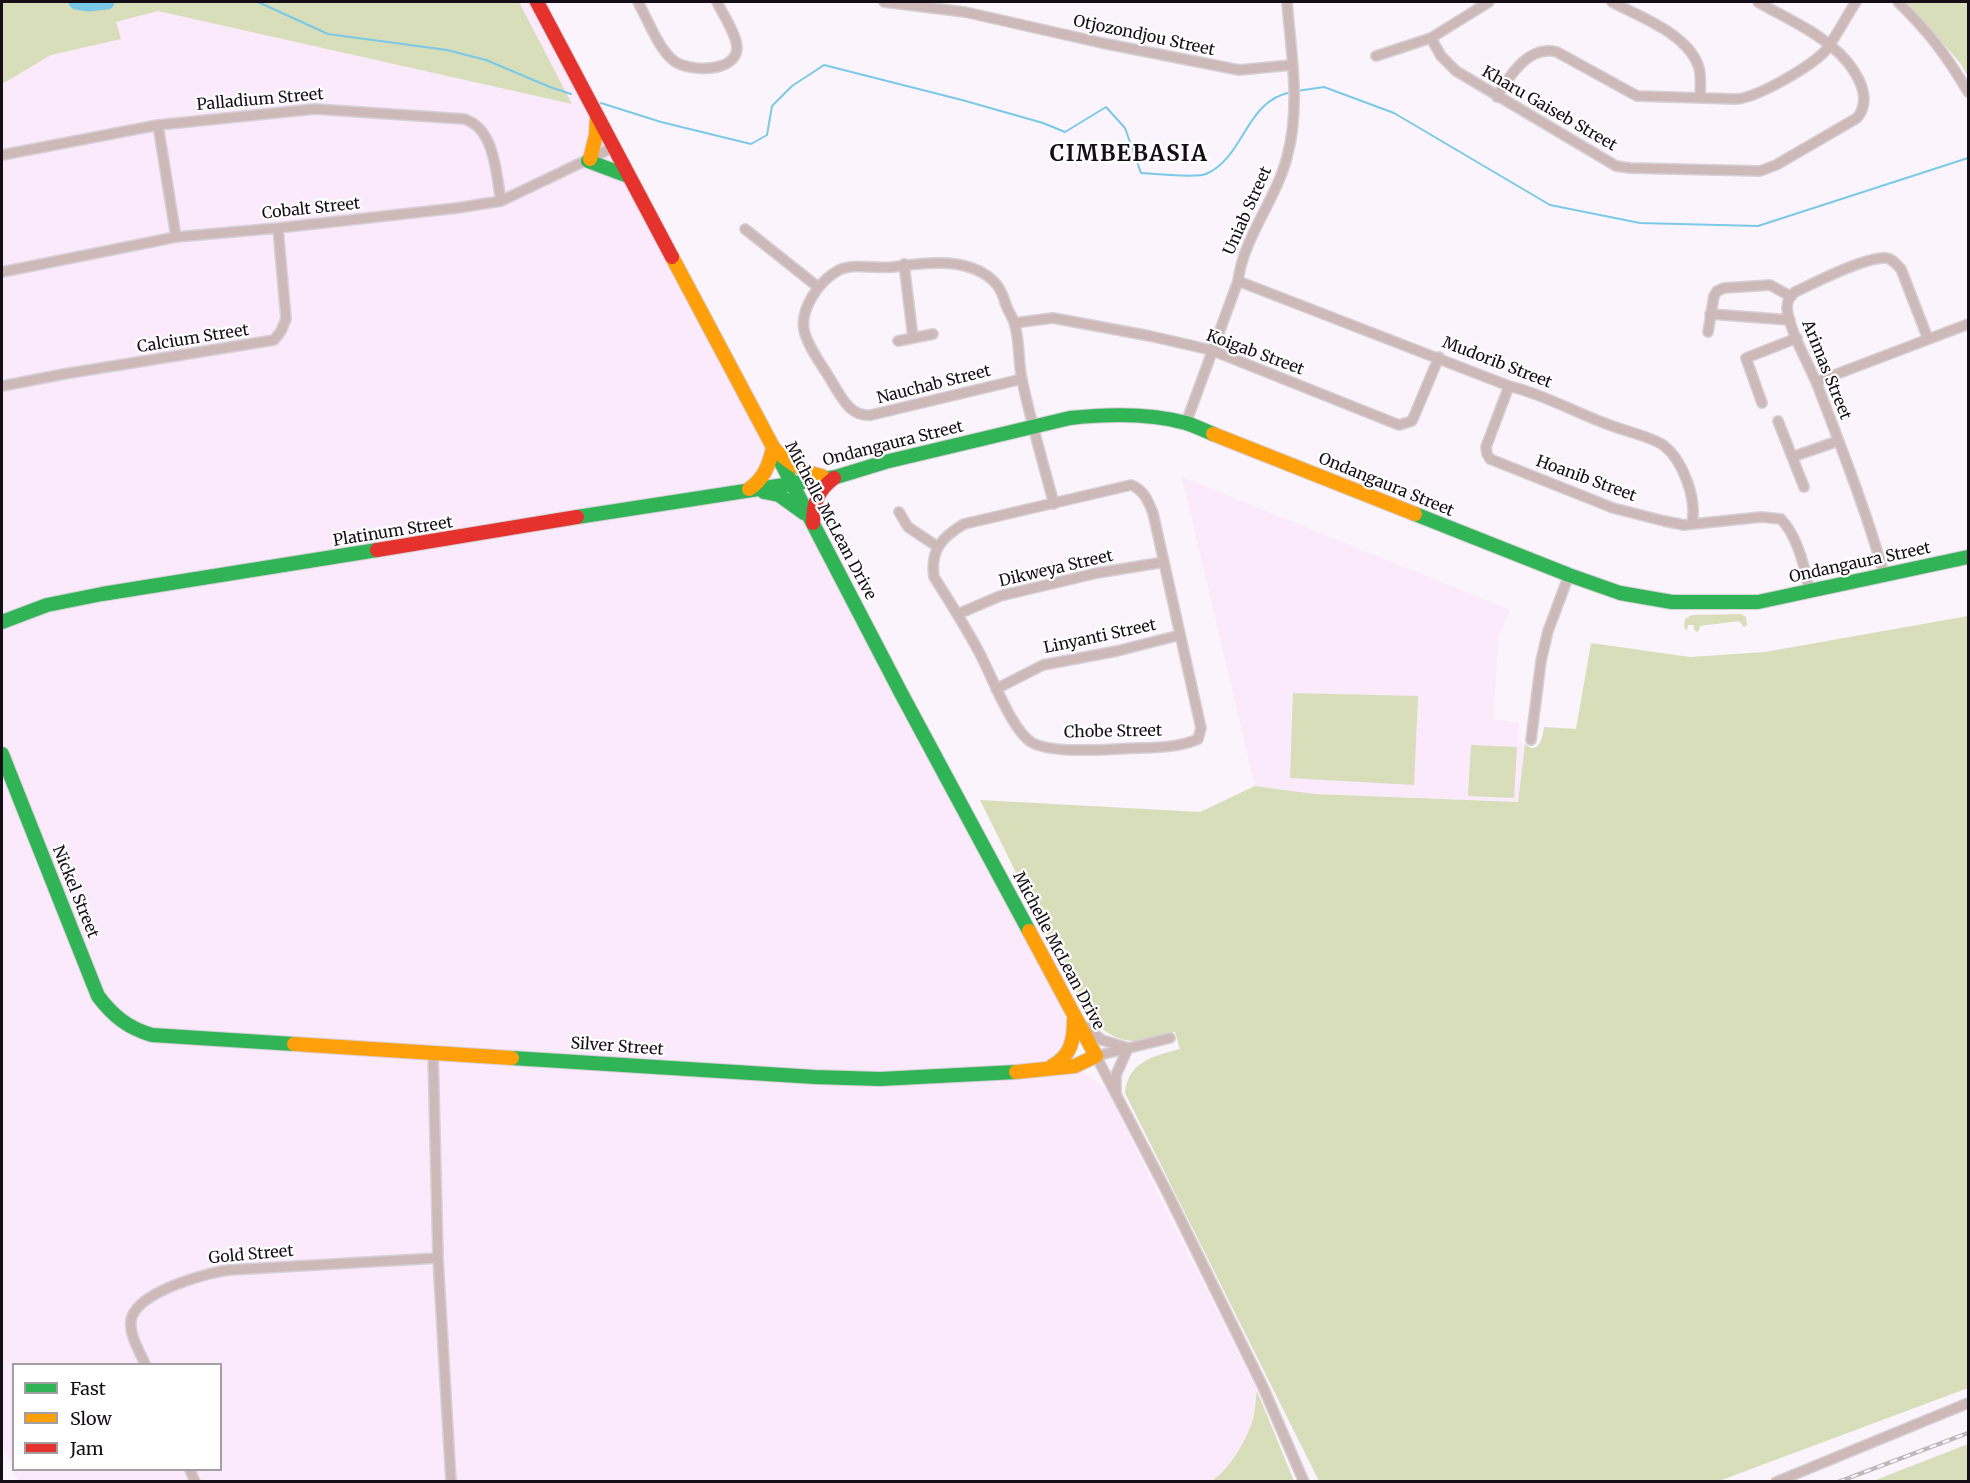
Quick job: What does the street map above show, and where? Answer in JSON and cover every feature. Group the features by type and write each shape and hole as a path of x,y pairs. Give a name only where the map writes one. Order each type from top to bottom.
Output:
{"street":[{"name":"Michelle McLean Drive","path":"537,2 901,693 1096,1056"},
{"path":"638,2 662,46 674,61 689,68 704,68 728,64 733,60 737,51 736,40 717,2"},
{"name":"Otjozondjou Street","path":"884,2 965,12 1102,43 1239,70 1292,65"},
{"path":"965,12 967,2"},
{"name":"Uniab Street","path":"1186,423 1238,281 1252,234 1282,174 1287,157 1294,108 1287,2"},
{"path":"1376,56 1431,38 1489,2"},
{"path":"1612,2 1671,33 1686,45 1700,72 1700,98"},
{"path":"1758,2 1829,44"},
{"path":"1497,97 1511,74 1521,64 1537,53 1549,50 1557,52 1637,96 1736,99 1754,95 1820,55 1856,2"},
{"path":"1898,2 1934,39 1949,59 1968,92"},
{"name":"Kharu Gaiseb Street","path":"1431,38 1441,56 1456,71 1616,166 1760,171 1769,169 1857,118 1863,111 1865,96 1860,83 1843,58 1829,44"},
{"name":"Palladium Street","path":"2,155 158,125 315,109 464,119 475,123 486,136 501,201"},
{"path":"597,116 596,135 589,160 628,176"},
{"path":"158,125 176,237"},
{"name":"Cobalt Street","path":"2,272 176,237 278,228 501,201 614,147"},
{"name":"Calcium Street","path":"2,386 274,340 286,319 278,228"},
{"path":"745,229 818,287"},
{"path":"1708,332 1714,296 1717,291 1724,288 1770,285 1790,296 1795,291 1864,262 1884,258 1893,260 1901,269 1928,339"},
{"path":"904,264 913,338"},
{"name":"Nauchab Street","path":"1022,379 871,415 854,412 843,401 807,339 804,330 805,313 818,287 839,270 850,267 950,264 979,270 998,286 1014,323 1022,379 1033,426"},
{"name":"Mudorib Street","path":"1238,281 1509,386 1529,391 1661,444 1676,458 1691,494 1695,512 1692,523"},
{"name":"Arimas Street","path":"1790,296 1787,308 1790,320 1869,522 1884,574"},
{"path":"1710,314 1790,320"},
{"name":"Koigab Street","path":"1014,323 1053,318 1211,350 1399,425 1412,421 1439,357"},
{"path":"1816,382 1968,324"},
{"path":"898,341 933,334"},
{"path":"1762,403 1746,358 1797,338"},
{"name":"Hoanib Street","path":"1509,386 1486,447 1490,459 1613,508 1684,525 1761,517 1781,519 1790,528 1796,542 1809,590"},
{"name":"Ondangaura Street","path":"792,484 836,477 885,462 1070,418 1100,415 1149,417 1186,423 1569,575 1620,593 1682,603 1758,602 1968,557"},
{"path":"1778,421 1804,487"},
{"path":"1033,426 1054,504"},
{"path":"1792,457 1838,441"},
{"path":"747,490 764,476 773,448 789,463 802,471 836,477"},
{"path":"813,523 815,499 825,484 836,477"},
{"name":"Platinum Street","path":"2,622 47,605 102,594 792,484"},
{"name":"Chobe Street","path":"1131,485 1139,488 1153,513 1201,728 1198,739 1174,745 1111,749 1059,748 1032,743 1022,734 958,614 934,577 933,569 938,547 942,539 964,524 1131,485"},
{"path":"747,490 779,495 800,508 813,523"},
{"path":"899,512 908,527 938,547"},
{"name":"Dikweya Street","path":"958,614 1000,596 1097,573 1164,562"},
{"path":"1532,740 1541,661 1548,631 1569,575"},
{"name":"Linyanti Street","path":"996,689 1043,664 1117,651 1180,635"},
{"name":"Nickel Street","path":"2,754 98,996 114,1016 135,1031"},
{"path":"1074,1016 1093,1035 1128,1048"},
{"path":"1047,1068 1062,1061 1068,1054 1075,1034 1074,1016"},
{"name":"Silver Street","path":"135,1031 152,1035 816,1077 880,1079 1029,1071 1075,1066 1096,1056"},
{"path":"1170,1038 1096,1056 1115,1097 1168,1194 1253,1366 1304,1482"},
{"path":"1115,1097 1116,1075 1128,1048"},
{"path":"433,1052 438,1258 451,1482"},
{"name":"Gold Street","path":"144,1363 130,1322 134,1310 145,1301 205,1274 229,1270 438,1258"},
{"path":"1776,1482 1968,1403"}],"shaded area":[{"path":"2,2 537,2 773,448 767,472 782,498 813,523 1074,1016 1062,1061 1075,1066 1106,1089 1257,1391 1251,1427 1238,1451 1220,1476 1212,1482 18,1481 14,1471 222,1471 222,1363 12,1363 12,1467 2,1443"},
{"path":"1182,477 1510,610 1499,635 1493,719 1519,723 1518,743 1525,744 1518,802 1314,794 1255,786"}],"green space":[{"path":"2,2 519,2 572,104 158,11 116,22 121,39 51,55 2,84"},
{"path":"1907,2 1968,2 1968,77 1961,64"},
{"path":"1741,614 1746,617 1747,625 1744,627 1739,621 1700,626 1697,632 1694,625 1688,625 1687,631 1684,627 1685,619 1692,615"},
{"path":"1968,616 1968,1388 1719,1481 1319,1481 1125,1093 1127,1082 1137,1067 1160,1054 1180,1049 1175,1032 1144,1040 1120,1039 1096,1024 1086,1014 980,800 1200,812 1255,786 1314,794 1518,802 1525,744 1536,747 1541,740 1544,727 1576,729 1591,643 1690,657 1765,652"},
{"path":"1293,693 1418,696 1414,785 1290,778"},
{"path":"1471,745 1517,747 1514,798 1468,796"},
{"path":"1257,1391 1294,1481 1212,1481 1229,1464 1247,1435 1253,1419"},
{"path":"1968,1444 1968,1481 1873,1481"}],"waterway":[{"path":"76,2 88,4 107,2"},
{"path":"258,2 328,34 447,50 486,60 571,94"},
{"path":"601,103 661,122 751,144 767,135 772,106 792,86 824,65 962,100 1043,123 1065,132 1106,107 1125,128 1141,173 1194,176 1206,174 1219,166 1264,106 1276,97 1292,92"},
{"path":"1297,91 1324,87 1394,113 1550,205 1640,223 1758,226 1968,158"}],"railway":[{"path":"1838,1482 1968,1433"}],"traffic: fast":[{"path":"588,161 628,176"},
{"path":"577,517 836,477 885,462 1070,418 1113,415 1158,417 1186,423 1213,434"},
{"path":"773,447 901,693 1029,931"},
{"path":"764,492 779,495 804,513"},
{"path":"1415,514 1620,593 1672,602 1758,602 1968,557"},
{"path":"2,622 47,605 102,594 377,550"},
{"path":"2,754 98,996 109,1010 128,1025 152,1035 294,1044"},
{"path":"512,1058 880,1079 1016,1072"}],"traffic: slow":[{"path":"590,159 596,135 597,117"},
{"path":"672,257 773,447"},
{"path":"1213,434 1415,514"},
{"path":"749,489 759,481 765,471 773,448 796,466 822,476"},
{"path":"1016,1072 1075,1066 1096,1056 1029,931"},
{"path":"1052,1066 1070,1047 1074,1020"},
{"path":"294,1044 512,1058"}],"traffic: jam":[{"path":"537,2 672,257"},
{"path":"813,523 818,498 824,487 834,478"},
{"path":"377,550 577,517"}],"district":[{"name":"CIMBEBASIA","path":"1129,155"}]}
